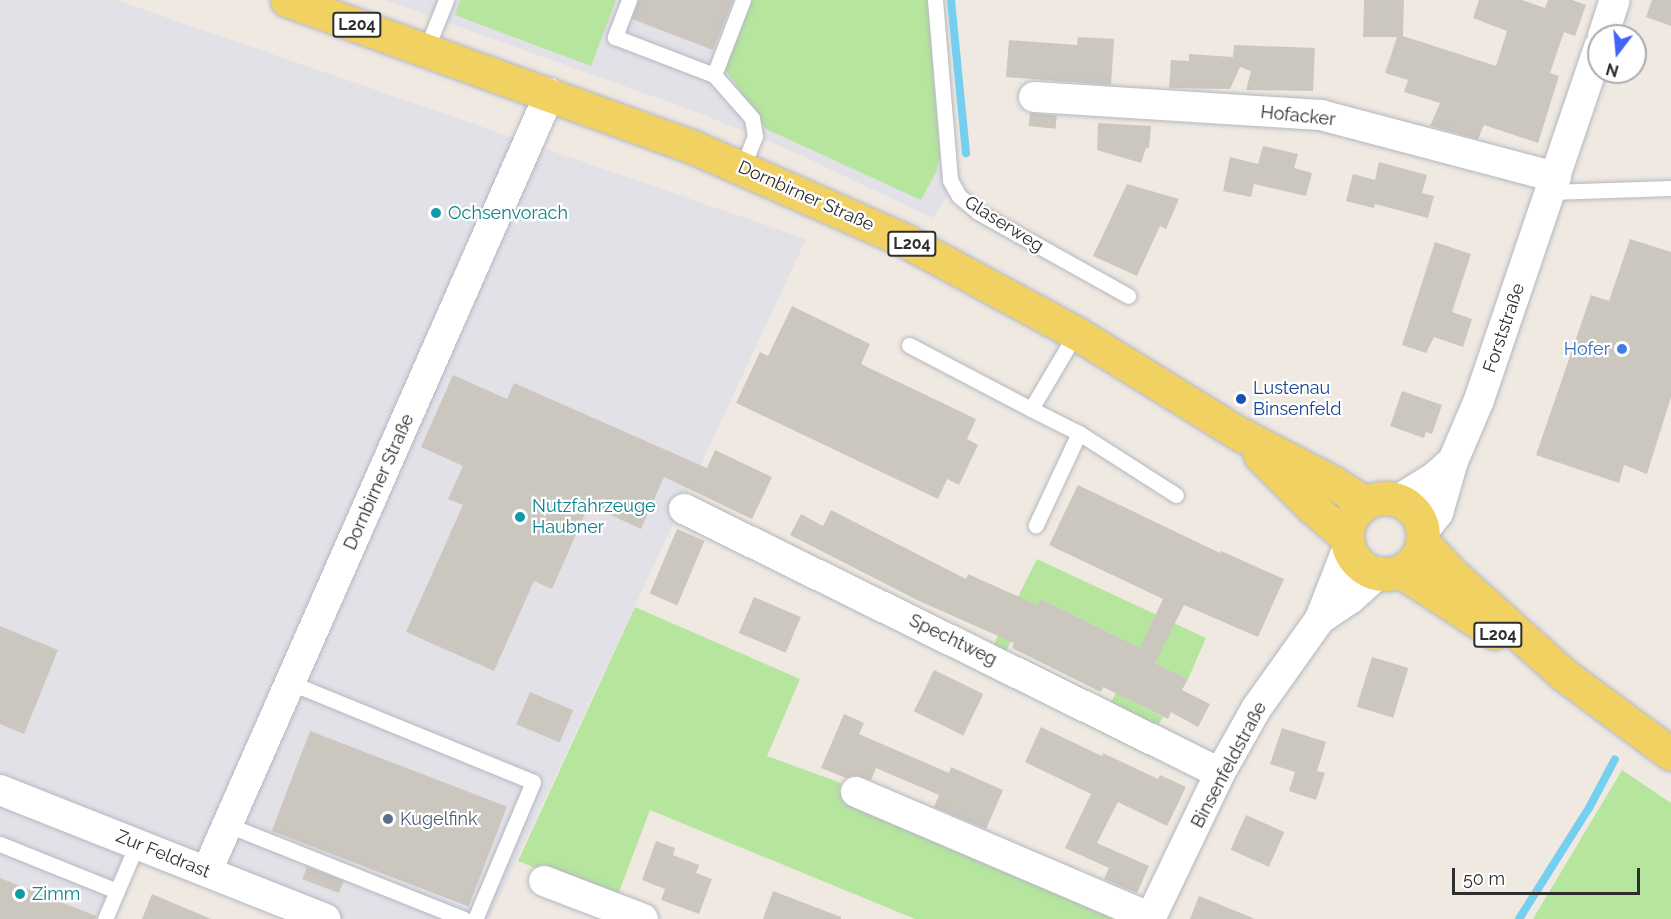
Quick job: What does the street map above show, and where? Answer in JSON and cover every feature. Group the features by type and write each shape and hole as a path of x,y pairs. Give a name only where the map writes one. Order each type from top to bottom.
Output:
{"main road":[{"name":"Dornbirner Straße","path":"287,0 550,93 742,168 906,241 1076,333 1238,433 1332,482 1366,503"},
{"name":"Dornbirner Straße","path":"1238,433 1347,542 1360,564 1389,572 1563,674"},
{"path":"1347,542 1348,524 1355,511 1379,498 1398,500"},
{"name":"Dornbirner Straße","path":"1398,500 1408,504 1415,513 1422,537 1451,573 1563,674 1671,754"},
{"path":"1389,572 1414,559 1422,537"}],"street":[{"path":"1607,24 1615,0"},
{"name":"Forststraße","path":"1422,537 1438,513 1453,461 1479,400 1587,83"},
{"name":"Dornbirner Straße","path":"207,871 550,93"},
{"name":"Hofacker","path":"1034,97 1321,115 1553,185"},
{"name":"Forststraße","path":"1398,500 1435,477 1453,461"},
{"name":"Spechtweg","path":"684,509 1220,773"},
{"name":"Binsenfeldstraße","path":"856,792 1150,919 1220,773 1256,709 1320,619 1347,542"},
{"name":"Binsenfeldstraße","path":"1320,619 1389,572"},
{"name":"Zur Feldrast","path":"0,790 325,919"},
{"path":"544,881 643,919"}],"lane":[{"path":"426,50 446,0"},
{"path":"629,0 615,37 714,75 752,118 755,136 742,168"},
{"path":"714,75 743,0"},
{"name":"Glaserweg","path":"936,0 950,180 959,196 978,212 1128,296"},
{"path":"1553,185 1671,188"},
{"path":"1032,409 1076,333"},
{"path":"909,345 1078,433 1176,495"},
{"path":"1036,525 1078,433"},
{"path":"291,683 533,783 475,919"},
{"path":"228,825 464,919"},
{"path":"0,844 117,891"},
{"path":"105,919 137,844"}],"shaded area":[{"path":"0,0 116,0 806,239 489,919 327,919 137,844 106,919 0,919"},
{"path":"385,0 935,0 947,195 933,218 785,148 699,113"}],"green space":[{"path":"460,0 616,0 591,66 455,15"},
{"path":"752,0 928,0 940,156 936,172 921,200 766,129 725,69"},
{"path":"1037,559 1206,638 1188,679 1145,658 1125,698 1163,717 1155,731 1108,709 1119,686 1122,639 1041,599 1025,630 1018,626 1005,654 991,650"},
{"path":"635,607 800,679 767,756 841,783 839,792 1130,919 915,919 650,810 616,900 518,861"},
{"path":"1622,770 1671,803 1671,919 1533,919"}],"building":[{"path":"639,0 733,0 713,50 632,19"},
{"path":"1364,0 1404,0 1403,36 1496,66 1507,31 1473,18 1479,0 1522,0 1545,8 1548,0 1572,0 1586,5 1575,36 1564,32 1550,73 1559,76 1538,143 1484,125 1478,139 1430,126 1440,103 1404,92 1408,80 1385,73 1397,37 1363,37"},
{"path":"1652,0 1671,0 1671,26 1646,17"},
{"path":"1078,37 1114,39 1111,85 1006,77 1009,40 1077,45"},
{"path":"1234,45 1315,48 1313,91 1246,90 1251,71 1240,67 1230,89 1169,88 1171,60 1189,61 1189,54 1233,57"},
{"path":"1030,113 1057,116 1055,129 1029,126"},
{"path":"1098,123 1151,126 1149,148 1146,148 1141,163 1097,150"},
{"path":"1263,146 1298,154 1294,168 1312,173 1306,196 1254,184 1251,197 1223,191 1230,157 1258,164"},
{"path":"1379,162 1427,175 1422,193 1434,196 1428,218 1375,204 1374,208 1346,201 1353,174 1375,180"},
{"path":"1127,184 1179,199 1166,229 1160,226 1137,276 1093,256"},
{"name":"Hofer","path":"1630,239 1671,252 1671,397 1647,474 1624,465 1619,483 1536,455 1591,295 1609,301"},
{"path":"1435,242 1471,254 1452,312 1472,319 1463,347 1434,337 1426,353 1402,345"},
{"path":"792,306 870,344 861,364 976,419 967,439 978,445 959,485 947,479 938,499 736,403 760,352 768,356"},
{"name":"Nutzfahrzeuge Haubner","path":"453,375 507,399 514,383 707,468 715,450 772,477 752,519 664,477 641,529 589,505 552,589 534,581 494,671 406,632 463,505 448,499 463,466 421,447"},
{"path":"1402,391 1442,405 1432,434 1426,432 1424,438 1390,426"},
{"path":"1078,485 1220,553 1221,551 1284,579 1258,637 1184,605 1155,663 1188,679 1182,690 1210,704 1198,727 1171,712 1168,719 1103,687 1101,692 1012,648 1014,643 919,601 790,535 801,514 823,526 831,510 966,579 968,574 1037,605 1041,599 1140,648 1163,599 1049,545"},
{"path":"677,529 705,541 677,605 650,593"},
{"path":"754,597 801,617 786,653 739,633"},
{"path":"0,626 58,650 24,734 0,724"},
{"path":"1372,657 1408,668 1393,718 1357,707"},
{"path":"934,670 983,694 963,735 914,711"},
{"path":"530,692 573,710 560,743 516,724"},
{"path":"844,714 864,723 859,734 949,773 951,767 1003,790 986,829 934,807 939,795 876,768 871,780 855,775 846,778 821,768"},
{"path":"1041,727 1102,756 1103,753 1158,779 1160,775 1186,787 1167,826 1118,802 1097,843 1149,866 1137,893 1104,879 1109,868 1065,848 1091,794 1025,762"},
{"path":"1282,728 1326,742 1317,771 1325,773 1316,800 1289,791 1295,772 1270,764"},
{"name":"Kugelfink","path":"310,731 507,807 469,907 272,831"},
{"path":"1246,815 1284,832 1269,867 1231,850"},
{"path":"656,841 675,848 673,855 699,865 696,873 712,879 699,914 661,900 665,889 642,880"},
{"path":"307,867 343,881 339,893 302,879"},
{"name":"Zimm","path":"0,878 96,916 95,919 0,919"},
{"path":"773,891 841,917 841,919 763,919"},
{"path":"152,894 211,919 142,919"},
{"path":"1199,896 1253,918 1253,919 1190,919"}],"waterway":[{"path":"951,0 966,153"},
{"path":"1519,919 1589,808 1615,759"}],"place":[{"name":"Ochsenvorach","path":"436,213"},
{"name":"Hofer","path":"1622,349"},
{"name":"Lustenau Binsenfeld","path":"1241,399"},
{"name":"Nutzfahrzeuge Haubner","path":"520,517"},
{"name":"Kugelfink","path":"388,819"},
{"name":"Zimm","path":"20,894"}]}
